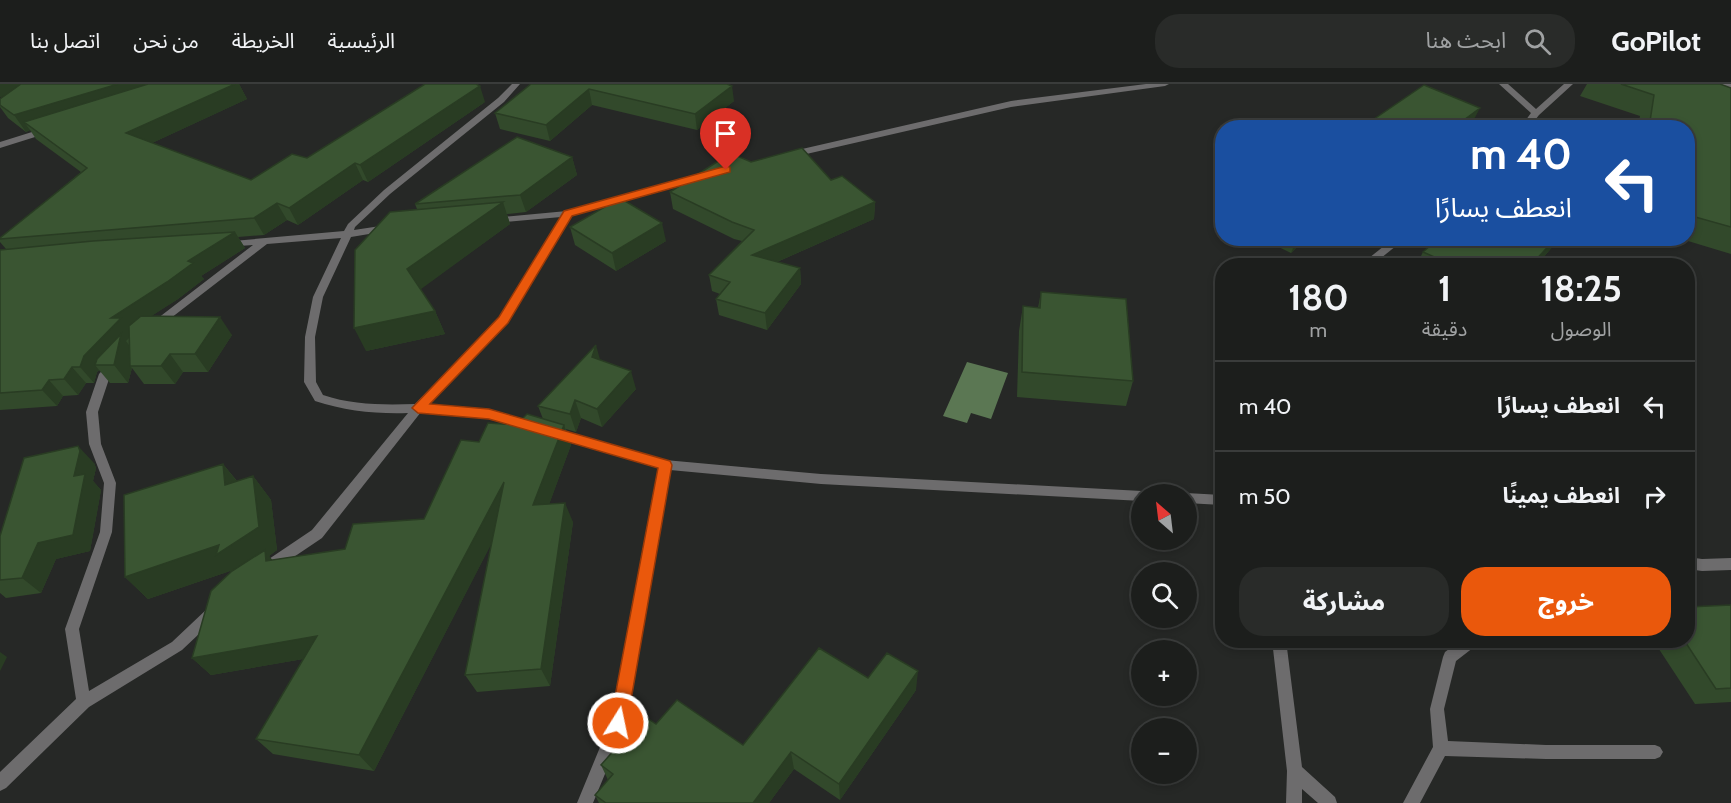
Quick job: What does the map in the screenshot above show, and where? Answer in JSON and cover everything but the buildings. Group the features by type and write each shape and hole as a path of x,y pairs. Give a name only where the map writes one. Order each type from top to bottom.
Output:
{"street":[{"path":"516,84 501,100 387,192 351,226 318,297 310,337 310,382 320,398 338,404 385,409 418,408 489,414 665,465 821,479 1131,494"},
{"path":"779,157 1011,104 1165,84"},
{"path":"1503,84 1536,113"},
{"path":"1530,120 1569,84"},
{"path":"1723,84 1731,87"},
{"path":"0,145 56,128"},
{"path":"486,221 568,214 716,172"},
{"path":"261,571 317,534 418,408 504,320 568,214"},
{"path":"218,244 348,234 398,227"},
{"path":"144,333 264,240"},
{"path":"1375,258 1390,246"},
{"path":"84,702 72,629 106,532 110,483 95,444 92,412 105,374 121,358"},
{"path":"585,803 618,723 665,465"},
{"path":"1197,499 1215,500"},
{"path":"1695,564 1731,564"},
{"path":"0,783 84,702 177,646 226,599"},
{"path":"1280,648 1295,771 1294,803"},
{"path":"1411,803 1442,748 1437,709 1450,657 1462,648"},
{"path":"1442,748 1655,752"},
{"path":"1295,771 1329,803"}],"shaded area":[{"path":"967,362 1008,373 991,419 971,413 967,423 943,416"}],"route":[{"path":"618,723 665,465 489,414 418,408 504,320 568,214 602,202 726,170"}]}
